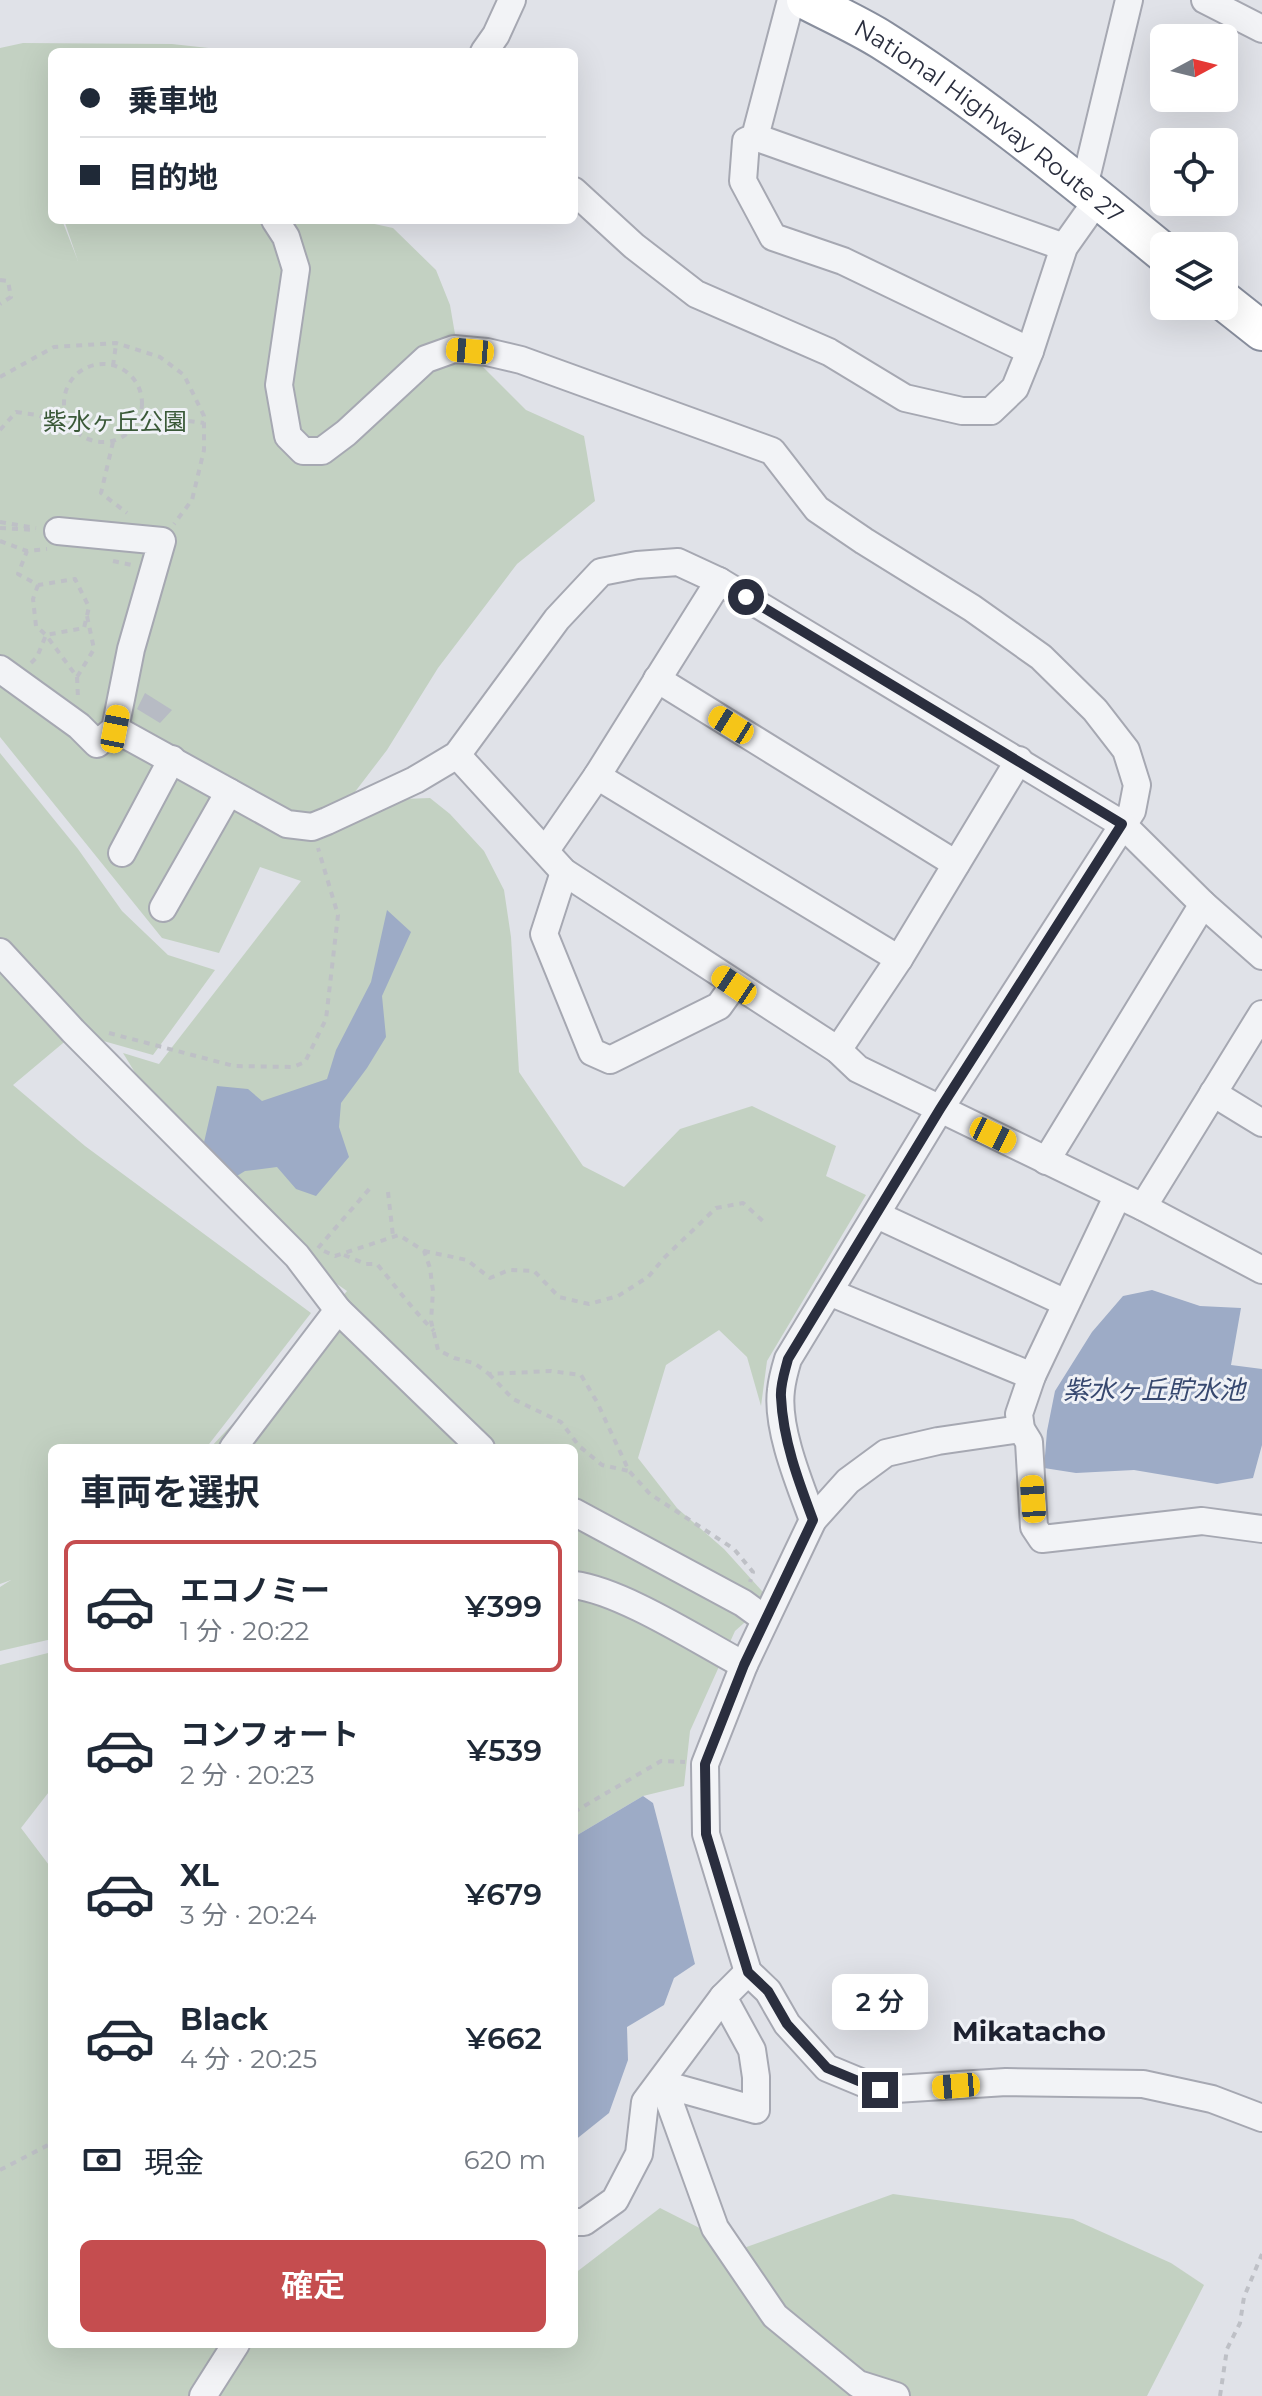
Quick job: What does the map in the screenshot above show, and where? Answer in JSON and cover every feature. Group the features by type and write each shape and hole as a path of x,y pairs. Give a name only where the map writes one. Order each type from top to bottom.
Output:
{"highway":[{"name":"National Highway Route 27","path":"806,0 879,38 951,86 1150,241"},
{"path":"1238,312 1262,331"}],"street":[{"path":"487,48 512,0"},
{"path":"755,137 791,0"},
{"path":"578,195 634,246 696,294 829,352 905,398 962,411 991,411 1015,388 1064,247 1091,193 1129,0"},
{"path":"1205,0 1262,29"},
{"path":"1030,351 843,261 773,237 743,181 746,141 755,137 1064,247"},
{"path":"278,224 286,237 296,269 279,385 288,436 303,451 322,451 346,433 426,359 454,349 521,360 772,451 817,509 972,608 1041,657 1095,710 1126,750 1137,785 1132,811 940,1109 788,1359 780,1394 791,1463 813,1520"},
{"path":"7,674 79,726 97,744 115,729 131,649 162,541 58,538"},
{"path":"115,729 287,824 312,827 415,780 457,755 557,619 601,572 678,562 719,581 1122,824 1203,904 1262,956"},
{"path":"546,850 597,776 719,581"},
{"path":"657,679 956,864"},
{"path":"457,755 564,872 838,1050 858,1069 1143,1207 1262,1270"},
{"path":"122,853 172,759"},
{"path":"838,1050 899,959 1019,760"},
{"path":"597,776 899,959"},
{"path":"163,908 229,792"},
{"path":"564,872 544,934 592,1052 610,1060 719,1006 734,985"},
{"path":"1046,1161 1203,904"},
{"path":"0,952 73,1031 308,1252 338,1310 477,1444"},
{"path":"1143,1207 1262,1014"},
{"path":"1213,1093 1262,1123"},
{"path":"1117,1197 1032,1376 1019,1414 1021,1429 1029,1442 1034,1527 1042,1539 1202,1521 1262,1529"},
{"path":"877,1215 1066,1303"},
{"path":"829,1292 1032,1376"},
{"path":"236,1444 338,1310"},
{"path":"1021,1429 938,1441 886,1453 848,1481 813,1520 744,1665 705,1764 706,1834 748,1972 768,1991 787,2024 827,2068 880,2090 1006,2082 1143,2084 1212,2099 1262,2118"},
{"path":"578,1514 743,1603 765,1619"},
{"path":"578,1585 589,1586 632,1605 744,1665"},
{"path":"578,2222 584,2222 615,2200 639,2154 645,2102 723,1997 748,1972"},
{"path":"723,1997 752,2050 756,2110 663,2084 715,2228 775,2316 858,2384 896,2396"},
{"path":"203,2396 233,2348"}],"path":[{"path":"0,280 8,281 11,297 0,304"},
{"path":"113,366 116,343"},
{"path":"0,377 54,347 116,343 160,357 184,375 204,416 204,450 192,500 162,541 101,493 113,442"},
{"path":"0,430 16,412 37,415 73,427 91,440 113,442 125,436 141,415 143,402 133,377 113,366 96,365 84,369 73,378 64,403 66,416 73,427"},
{"path":"141,415 204,423"},
{"path":"0,522 58,538"},
{"path":"0,528 58,538"},
{"path":"0,541 27,551 58,538"},
{"path":"27,551 18,574 38,585 75,579 89,607 84,628 46,635"},
{"path":"112,561 154,569"},
{"path":"38,585 33,599 36,626 77,677 94,649 87,614"},
{"path":"7,674 37,657 46,635"},
{"path":"73,1031 93,1029 234,1066 293,1067 305,1062 326,1019 338,915 312,827"},
{"path":"308,1252 371,1187"},
{"path":"388,1192 393,1236"},
{"path":"308,1252 335,1256 399,1235 424,1251 467,1260 490,1278 509,1270 534,1271 559,1297 589,1304 618,1296 648,1277 716,1208 743,1203 764,1222"},
{"path":"424,1251 433,1291 431,1321 438,1350 474,1363 513,1399 561,1422 578,1444"},
{"path":"342,1254 366,1264 377,1264 434,1331"},
{"path":"489,1374 551,1371 581,1375 629,1471 650,1494 734,1549 753,1572 743,1603"},
{"path":"578,1445 602,1465 629,1471"},
{"path":"578,1810 661,1761 705,1764"},
{"path":"0,2170 48,2145"},
{"path":"1220,2396 1227,2349 1240,2323 1244,2297 1262,2254"}],"green space":[{"name":"紫水ヶ丘公園","path":"23,43 172,44 208,48 48,48 48,224 64,224 78,261 65,224 374,224 393,228 436,270 450,305 456,340 526,410 584,436 595,501 517,564 438,668 387,750 348,801 430,798 450,814 484,851 504,890 511,937 519,1072 583,1166 624,1187 680,1129 752,1106 836,1146 826,1176 866,1195 767,1361 761,1406 747,1357 719,1330 666,1365 638,1458 677,1508 724,1549 770,1600 735,1631 690,1731 684,1786 643,1796 578,1835 578,1444 214,1444 272,1382 347,1291 324,1275 180,1146 123,1053 159,1064 301,881 260,867 219,953 162,938 0,737 0,48"},
{"path":"0,753 78,849 122,911 168,955 215,970 153,1055 75,1033 13,1085 85,1146 311,1313 209,1444 48,1444 48,1640 0,1651 0,1587 11,1580 0,1584"},
{"path":"48,1653 48,1793 21,1828 48,1864 48,2348 578,2348 578,2271 660,2208 741,2249 893,2194 1073,2219 1171,2263 1204,2285 1147,2396 0,2396 0,1665"}],"water":[{"path":"387,910 411,932 382,996 386,1037 341,1103 339,1127 349,1157 316,1196 296,1189 277,1167 245,1171 232,1179 202,1151 217,1086 248,1089 262,1101 327,1079 336,1050 371,982"},
{"name":"紫水ヶ丘貯水池","path":"1152,1290 1200,1306 1241,1308 1231,1365 1262,1369 1262,1445 1253,1478 1217,1484 1134,1470 1076,1473 1044,1468 1055,1391 1092,1332 1123,1296"},
{"path":"643,1796 653,1803 695,1964 674,1978 664,2005 627,2027 628,2060 609,2113 578,2138 578,1835"}],"building":[{"path":"145,693 172,710 160,723 137,709"}],"district":[{"name":"Mikatacho","path":"1029,2031"}],"route":[{"path":"746,597 1122,824 940,1109 788,1359 780,1394 791,1463 813,1520 744,1665 705,1764 706,1834 748,1972 768,1991 787,2024 827,2068 880,2090"}]}
